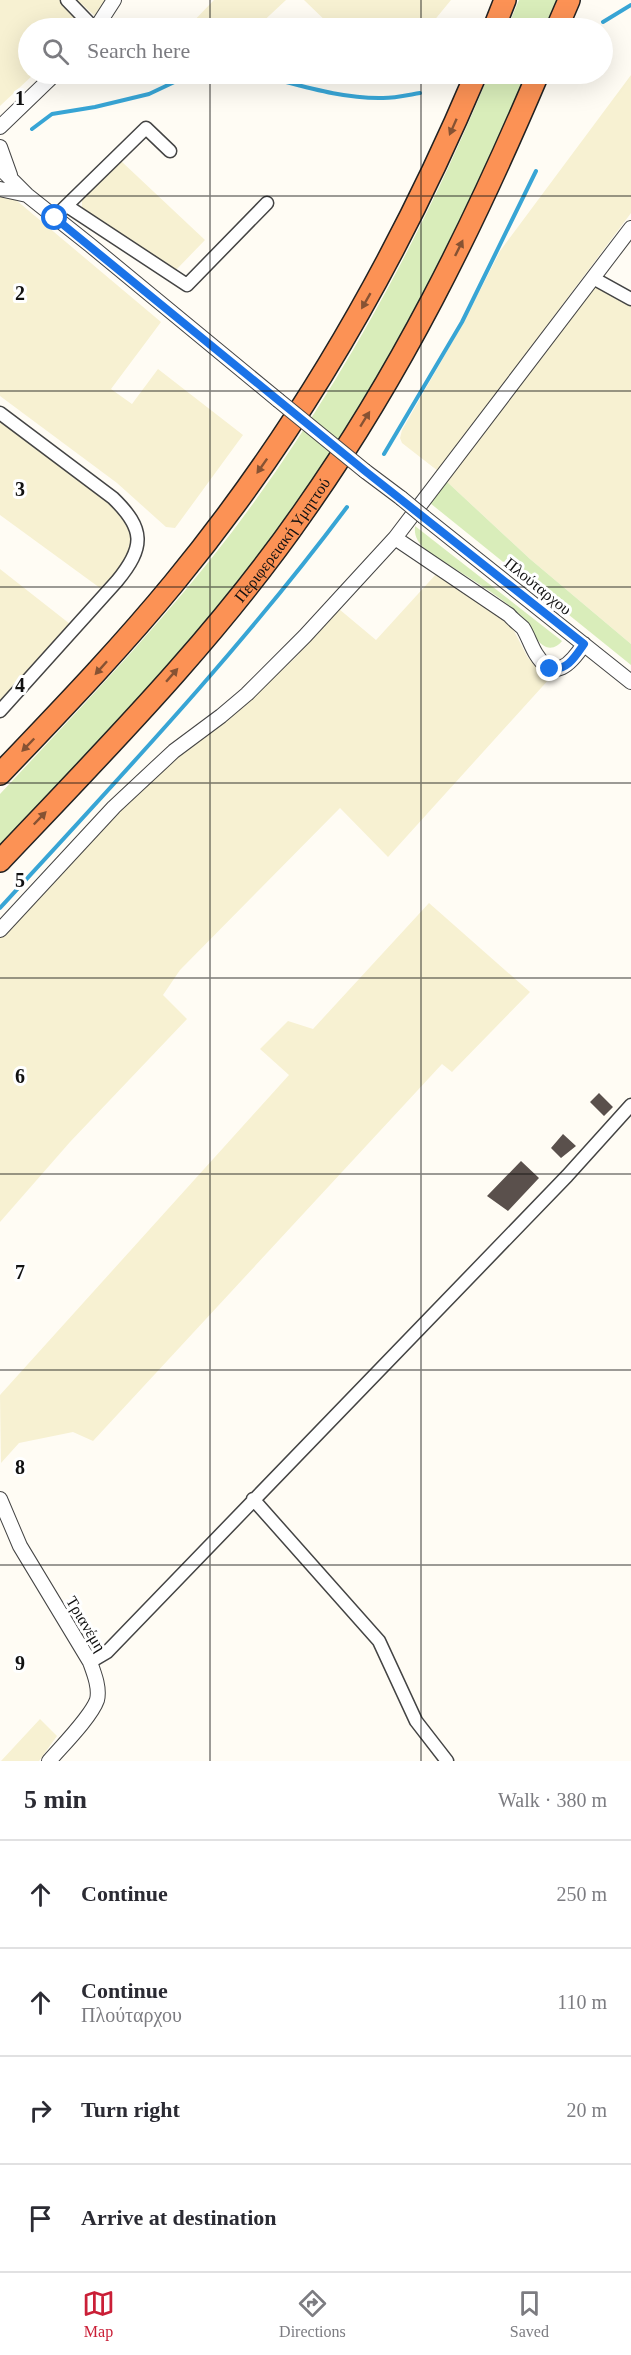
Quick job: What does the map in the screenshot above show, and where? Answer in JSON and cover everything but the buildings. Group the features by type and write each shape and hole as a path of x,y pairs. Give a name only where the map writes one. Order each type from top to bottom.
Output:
{"highway":[{"path":"498,18 505,0"},
{"path":"561,18 569,0"},
{"path":"0,774 97,673 167,591 212,535 282,437 331,361 376,284 431,177 472,84"},
{"name":"Περιφερειακή Υμηττού","path":"0,861 99,757 228,612 304,512 364,422 413,339 480,205 534,84"}],"street":[{"path":"67,0 85,18"},
{"path":"102,18 114,0"},
{"path":"0,139 1,126 45,84"},
{"path":"55,218 146,128 170,151"},
{"path":"0,147 5,172"},
{"name":"Πλούταρχου","path":"5,172 27,195 365,471 631,682"},
{"path":"0,189 27,195"},
{"path":"67,206 187,285 267,203"},
{"path":"0,930 114,807 174,751 247,694 305,636 395,538 631,228"},
{"path":"594,278 631,299"},
{"path":"0,412 121,505 136,525 138,546 128,568 0,711"},
{"path":"395,538 509,615 524,629 537,656 550,669 557,670 572,662 584,644"},
{"path":"90,1662 107,1653 253,1499 567,1176 631,1105"},
{"name":"Τριανέμη","path":"0,1499 20,1546 90,1662 96,1680 97,1699 86,1717 49,1761"},
{"path":"253,1499 379,1641 416,1721 447,1761"}],"shaded area":[{"path":"0,0 60,0 76,18 18,18 18,84 23,84 0,106"},
{"path":"77,0 108,0 100,13 95,16"},
{"path":"214,0 286,0 267,18 197,18"},
{"path":"304,0 451,0 436,18 323,18"},
{"path":"631,75 631,213 438,471 402,443 400,438 402,430 466,318 500,251"},
{"path":"121,161 205,240 175,271 82,208 82,200"},
{"path":"0,196 16,200 161,322 111,389 132,404 158,369 243,435 175,528 166,527 117,483 0,396"},
{"path":"596,283 631,303 631,644 530,559 445,480"},
{"path":"0,416 108,498 125,516 135,541 123,566 100,588 0,515"},
{"path":"0,569 70,624 0,700"},
{"path":"438,572 512,627 528,658 551,677 388,857 340,808 180,970 163,995 187,1019 70,1142 0,1222 0,936 89,841 160,770 244,704 294,659 339,609 376,640"},
{"path":"429,903 530,992 452,1072 442,1064 93,1441 73,1432 19,1443 1,1463 0,1395 289,1075 260,1049 288,1021 313,1029"},
{"path":"40,1719 57,1736 39,1761 1,1761"}],"green space":[{"path":"519,0 559,0 552,18 511,18"},
{"path":"485,84 525,84 444,263 359,410 310,485 261,553 207,621 151,686 0,847 0,794 177,600 232,532 270,479 342,368 375,311 436,194"},
{"path":"445,480 530,559 631,644 631,665 430,503"},
{"path":"415,526 562,641 553,647 542,645 526,621 503,601 426,550 417,539"}],"waterway":[{"path":"610,18 631,5"},
{"path":"32,129 52,114 95,107 149,94 170,84"},
{"path":"294,84 367,98 388,98 420,93"},
{"path":"384,454 462,322 536,171"},
{"path":"0,908 222,662 307,560 347,507"}],"route":[{"path":"55,218 365,471 584,644 572,662 557,670 550,669"}]}
